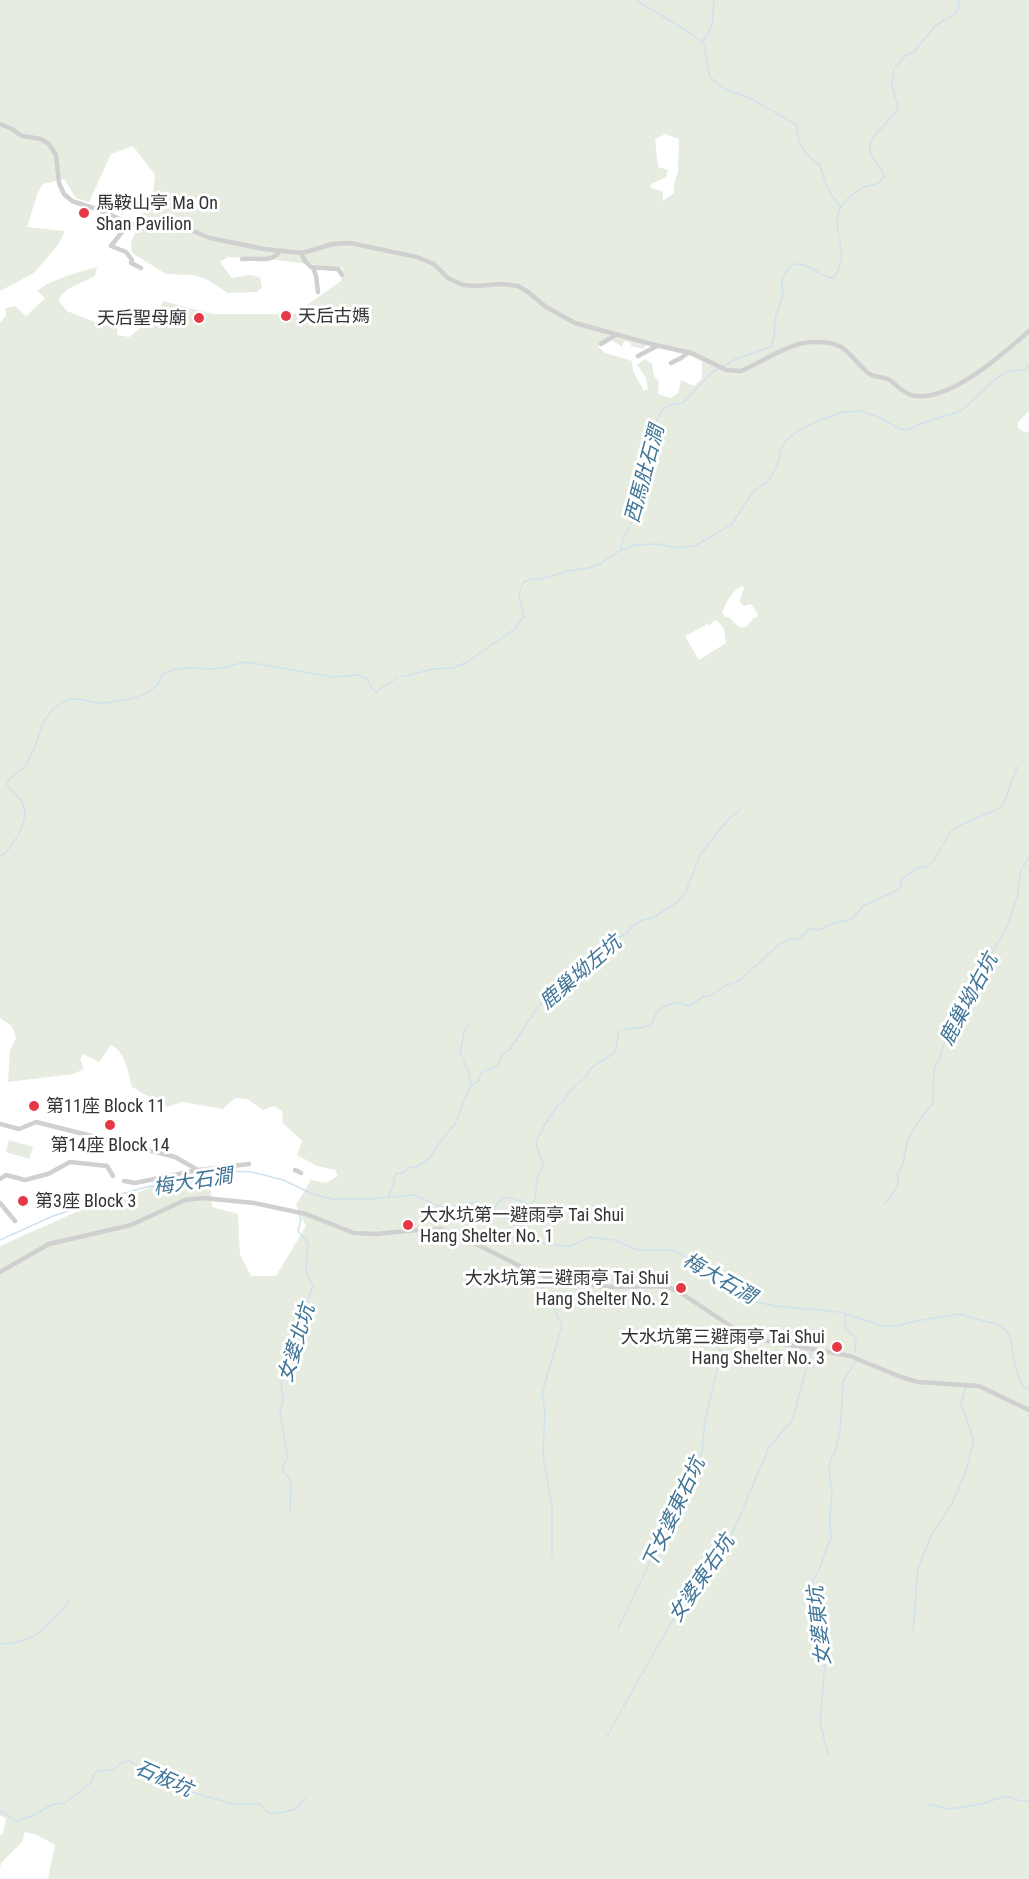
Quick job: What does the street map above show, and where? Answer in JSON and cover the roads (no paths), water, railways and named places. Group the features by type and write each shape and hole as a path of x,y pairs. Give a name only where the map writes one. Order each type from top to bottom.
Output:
{"street":[{"path":"0,124 22,136 41,139 50,144 56,155 59,183 64,194 72,201 105,212 129,224 180,225 210,238 280,251 301,253 333,244 350,243 417,257 432,263 448,278 463,285 518,286 565,319 657,346 689,352 728,370 741,371 797,344 826,342 847,350 870,374 890,380 909,394 925,396 939,393 971,379 1029,331"},
{"path":"129,224 111,246 126,252 132,260 131,263 141,268"},
{"path":"242,259 268,259 280,251"},
{"path":"301,253 307,264 313,267 338,269 342,275"},
{"path":"313,267 318,292"},
{"path":"601,344 617,334"},
{"path":"638,356 657,346"},
{"path":"670,363 689,352"},
{"path":"0,1124 19,1129 36,1122 175,1157 198,1170"},
{"path":"0,1179 6,1175 25,1180 48,1174 70,1162 106,1166 113,1176"},
{"path":"124,1180 135,1183 198,1170 249,1164"},
{"path":"295,1170 302,1173"},
{"path":"0,1272 50,1244 131,1225 185,1200 203,1198 254,1203 306,1214 354,1233 372,1234 428,1228 441,1229 455,1233 528,1270 557,1280 608,1287 658,1286 670,1288 738,1331 757,1339 850,1356 918,1382 979,1386 1029,1410"},
{"path":"0,1203 15,1221"}],"waterway":[{"path":"636,0 704,44 710,77 724,89 748,97 797,125 802,148 820,165 827,188 841,208"},
{"path":"703,41 712,26 714,0"},
{"name":"西馬肚石澗","path":"838,233 837,216 845,202 860,189 877,183 884,177 871,155 870,146 876,134 898,108 892,85 894,68 905,56 914,52 935,26 956,13 959,7 958,0"},
{"name":"西馬肚石澗","path":"621,550 624,537 635,516 635,501 640,490 645,459 653,444 656,423 663,409 672,404 683,403 711,373 736,359 770,347 783,292 782,280 785,273 793,265 799,264 833,278 839,269 842,254 839,236"},
{"path":"402,677 433,669 453,668 465,663 515,629 524,616 519,596 524,582 589,568 634,545 658,544 679,548 695,546 732,524 752,493 770,479 785,441 815,422 843,412 860,411 878,417 900,429 908,430 961,411 998,377 1009,371 1024,370 1029,365"},
{"path":"0,857 20,832 25,816 22,802 7,784 21,770 33,752 46,718 51,711 64,702 78,699 101,703 130,699 152,689 158,684 162,675 171,671 184,668 219,669 247,662 333,677 358,675 367,679 376,692 398,677"},
{"path":"495,1207 506,1197 528,1205 535,1201 537,1179 544,1165 536,1141 557,1106 573,1087 585,1078 591,1068 614,1053 619,1031 650,1025 656,1013 669,1004 689,1006 703,997 712,995 740,980 777,946 789,939 799,939 809,929 819,930 834,923 849,920 863,906 900,889 901,881 910,873 917,868 926,867 935,859 949,833 960,825 1003,805 1017,767"},
{"name":"鹿巢坳左坑","path":"388,1197 396,1174 428,1160 455,1124 469,1088 478,1081 483,1071 498,1066 502,1055 510,1049 539,1005 550,999 563,984 581,973 609,943 628,932 631,927 642,920 652,918 676,903 685,894 700,855 740,807"},
{"name":"鹿巢坳右坑","path":"884,1205 895,1190 908,1138 933,1103 934,1068 940,1059 946,1034 972,982 978,978 1008,924 1017,897 1021,871 1029,857"},
{"path":"469,1023 464,1032 460,1054 469,1072 471,1084"},
{"name":"梅大石澗","path":"0,1240 53,1216 117,1195 229,1171 252,1172 283,1180 313,1194 333,1199 414,1195 439,1206 451,1207 476,1202 501,1213 545,1244 570,1246 590,1237 615,1240 637,1250 672,1250 697,1262 757,1302 775,1306 840,1312 883,1326 898,1326 959,1314 999,1325 1008,1333 1017,1372 1023,1386 1029,1389"},
{"name":"女婆北坑","path":"290,1511 291,1481 282,1469 288,1457 280,1413 283,1398 281,1383 286,1365 293,1357 302,1315 313,1286 306,1271 308,1243 298,1231 301,1219 298,1213"},
{"path":"544,1278 541,1298 554,1308 562,1326 542,1393 545,1411 543,1455 552,1507 552,1556"},
{"path":"845,1316 845,1327 856,1339 855,1352"},
{"name":"下女婆東右坑","path":"618,1629 702,1452 705,1421 721,1353 717,1343 727,1325"},
{"name":"女婆東右坑","path":"607,1736 686,1596 727,1546 769,1447 792,1421 811,1352"},
{"name":"女婆東坑","path":"828,1755 820,1722 825,1662 813,1580 831,1538 830,1461 840,1432 843,1382 855,1362"},
{"path":"913,1630 918,1568 931,1536 952,1503 965,1474 974,1440 961,1404 966,1386"},
{"path":"0,1644 13,1643 32,1637 47,1626 69,1601"},
{"name":"石板坑","path":"0,1811 17,1821 32,1816 53,1804 65,1803 91,1783 97,1771 112,1770 123,1762 130,1761 147,1772 188,1791 233,1804 260,1804 268,1813 296,1809 305,1798"},
{"path":"927,1804 950,1809 982,1804 1005,1796 1029,1801"}],"place":[{"name":"馬鞍山亭 Ma On Shan Pavilion","path":"84,213"},
{"name":"天后古媽","path":"286,316"},
{"name":"天后聖母廟","path":"199,318"},
{"name":"第11座 Block 11","path":"34,1106"},
{"name":"第14座 Block 14","path":"110,1125"},
{"name":"第3座 Block 3","path":"23,1201"},
{"name":"大水坑第一避雨亭 Tai Shui Hang Shelter No. 1","path":"408,1225"},
{"name":"大水坑第二避雨亭 Tai Shui Hang Shelter No. 2","path":"681,1288"},
{"name":"大水坑第三避雨亭 Tai Shui Hang Shelter No. 3","path":"837,1347"}]}
